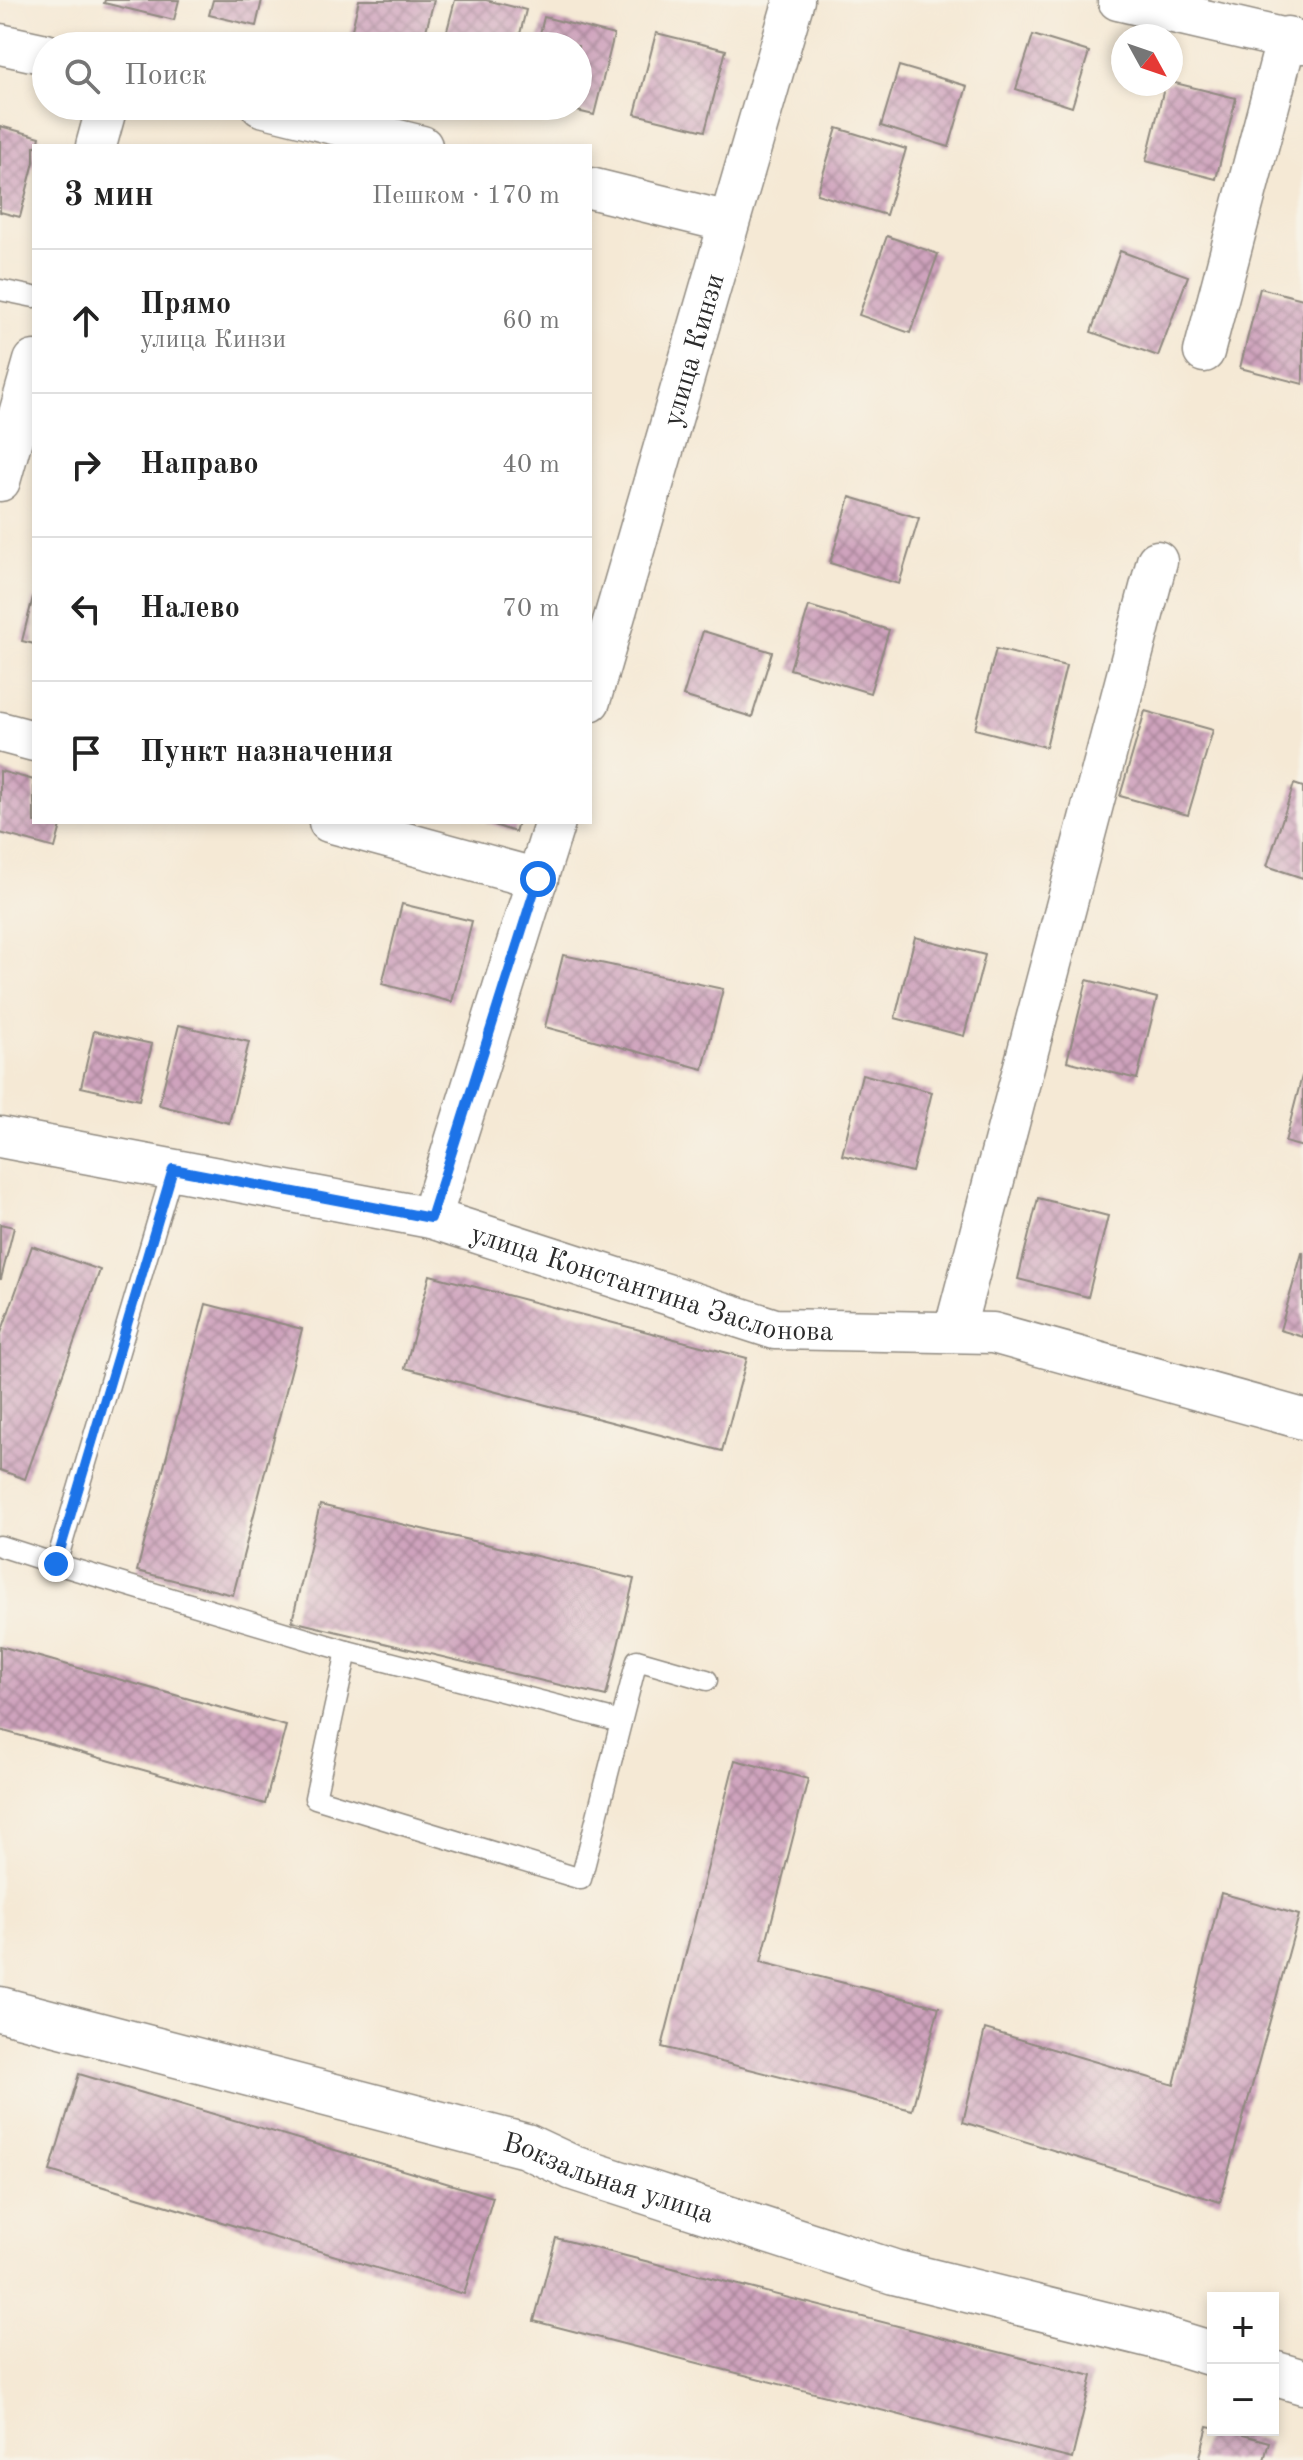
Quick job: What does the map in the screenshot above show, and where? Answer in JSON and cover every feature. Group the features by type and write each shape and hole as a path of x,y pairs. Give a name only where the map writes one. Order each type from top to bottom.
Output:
{"main road":[{"name":"Вокзальная улица","path":"0,2009 526,2146 573,2168 894,2272 1207,2352"},
{"path":"1279,2375 1303,2382"}],"street":[{"name":"улица Кинзи","path":"592,694 794,0"},
{"path":"1118,0 1295,40 1204,352"},
{"path":"0,44 32,51"},
{"path":"97,144 103,120"},
{"path":"317,120 414,144"},
{"path":"592,188 728,222"},
{"path":"0,481 32,368"},
{"path":"954,1332 1157,561"},
{"path":"0,732 32,740"},
{"path":"336,824 538,879"},
{"path":"431,1218 554,824"},
{"name":"улица Константина Заслонова","path":"0,1137 431,1218 775,1329 993,1333 1303,1419"}],"lane":[{"path":"0,290 32,297"},
{"path":"56,1564 173,1169"},
{"path":"0,1546 347,1651 621,1722"},
{"path":"347,1651 315,1798 581,1879 637,1660 707,1680"}],"building":[{"path":"105,0 179,0 174,20 104,3"},
{"path":"213,0 262,0 256,26 209,15"},
{"path":"359,0 434,0 426,32 351,32"},
{"path":"455,0 486,0 526,10 520,32 447,32"},
{"path":"544,17 614,35 594,115 592,32 540,32"},
{"path":"656,33 726,50 705,131 635,114"},
{"path":"1033,35 1089,52 1072,107 1016,89"},
{"path":"899,66 967,86 949,147 881,126"},
{"path":"1183,85 1236,98 1216,179 1146,161 1162,96 1183,96"},
{"path":"0,126 40,137 38,144 32,144 32,170 20,217 0,212"},
{"path":"837,128 906,149 886,215 817,194"},
{"path":"887,236 938,254 910,333 859,315"},
{"path":"1120,251 1188,276 1158,356 1091,332"},
{"path":"1260,288 1303,299 1303,384 1240,368"},
{"path":"850,497 919,518 899,584 830,563"},
{"path":"32,601 32,644 22,641"},
{"path":"809,606 889,630 870,693 790,669"},
{"path":"703,631 772,652 752,717 683,696"},
{"path":"996,649 1066,666 1046,747 975,729"},
{"path":"1145,711 1213,730 1188,815 1120,796"},
{"path":"0,771 32,779 32,824 61,824 55,848 0,833"},
{"path":"1294,784 1303,787 1303,878 1267,866"},
{"path":"491,824 517,824 515,832"},
{"path":"402,904 472,921 452,1002 382,984"},
{"path":"915,937 985,955 964,1036 895,1018"},
{"path":"563,955 723,989 703,1069 545,1027"},
{"path":"1087,980 1157,998 1137,1079 1067,1061"},
{"path":"179,1025 249,1042 229,1123 159,1105"},
{"path":"94,1031 152,1044 139,1100 81,1087"},
{"path":"862,1074 932,1092 912,1172 842,1155"},
{"path":"1303,1076 1303,1147 1285,1142"},
{"path":"1038,1198 1108,1216 1088,1297 1018,1279"},
{"path":"0,1224 14,1227 1,1279 0,1279"},
{"path":"32,1246 100,1270 25,1479 0,1470 0,1336"},
{"path":"1303,1253 1303,1337 1280,1330"},
{"path":"430,1275 747,1358 722,1451 405,1368"},
{"path":"206,1304 302,1329 233,1595 137,1571"},
{"path":"320,1505 634,1579 606,1696 292,1621"},
{"path":"0,1646 286,1726 265,1804 0,1730"},
{"path":"735,1760 808,1779 761,1962 939,2007 912,2110 662,2047"},
{"path":"1221,1893 1299,1915 1220,2202 963,2122 985,2029 1174,2085"},
{"path":"79,2074 493,2197 464,2294 50,2171"},
{"path":"556,2238 1092,2376 1072,2459 534,2321"},
{"path":"1207,2430 1207,2436 1246,2436 1269,2442 1264,2460 1199,2460"}],"route":[{"path":"56,1564 173,1169 431,1218 538,879"}]}
